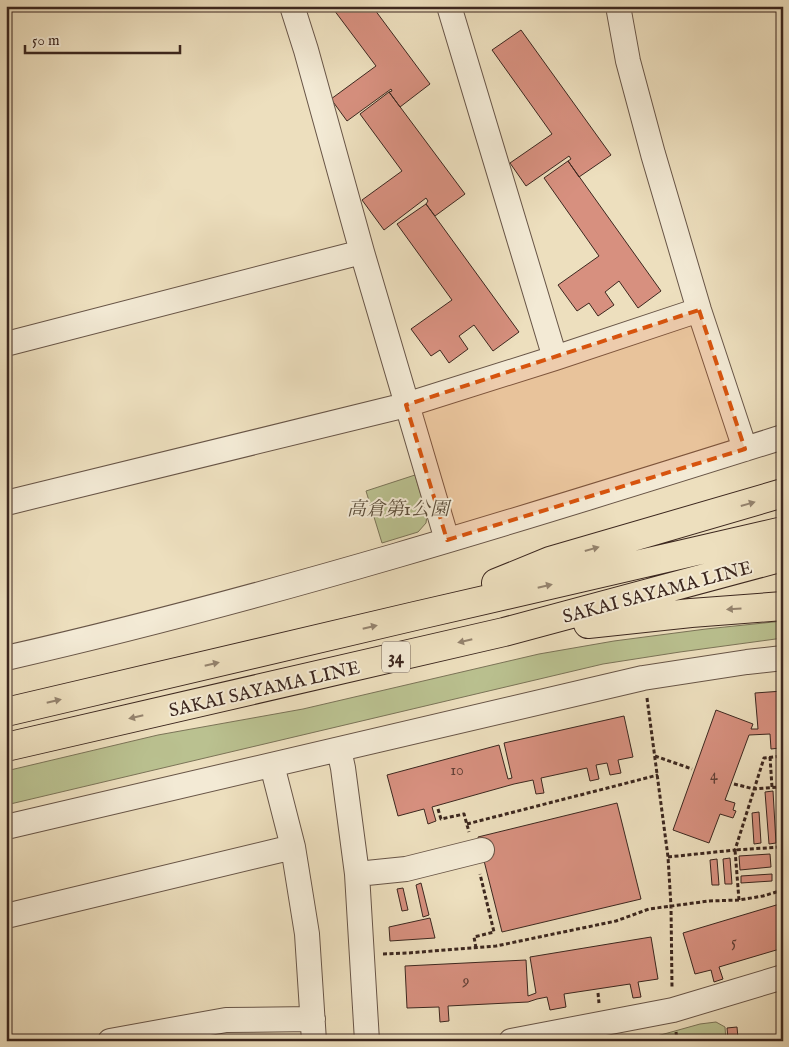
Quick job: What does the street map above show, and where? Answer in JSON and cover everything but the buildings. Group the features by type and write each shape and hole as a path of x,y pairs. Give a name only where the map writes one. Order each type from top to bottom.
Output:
{"main road":[{"path":"416,616 550,561 783,493"},
{"name":"SAKAI SAYAMA LINE","path":"6,712 783,531"},
{"name":"SAKAI SAYAMA LINE","path":"6,747 504,632 783,557"},
{"path":"504,632 691,612 783,606"}],"street":[{"path":"292,6 406,405 448,540"},
{"path":"449,6 555,358"},
{"path":"618,6 628,61 653,154 699,310 745,449"},
{"path":"6,344 362,252"},
{"path":"6,504 406,405 699,310"},
{"path":"6,658 211,607 448,540 783,437"},
{"path":"6,827 643,678 783,658"},
{"path":"339,750 357,874 367,1041"},
{"path":"110,1041 226,1020 314,1030 307,934 293,847 272,765"},
{"path":"6,916 293,847"},
{"path":"357,874 406,869 476,847"},
{"path":"511,1041 673,1010 783,977"}],"path":[{"path":"643,678 668,857 673,1010 677,1041"},
{"path":"655,756 692,769"},
{"path":"739,900 735,850 764,758 783,756"},
{"path":"770,757 772,787"},
{"path":"467,824 658,775"},
{"path":"734,784 754,789 780,787 780,795"},
{"path":"438,809 441,819 464,814 476,847 494,932 474,937 476,948"},
{"path":"668,857 780,847"},
{"path":"362,955 496,946 616,921 648,909 709,901 739,900 783,890"}],"highlighted area":[{"path":"699,310 745,449 447,540 406,405"}],"green space":[{"name":"高倉第1公園","path":"415,475 427,515 426,523 418,532 382,543 366,491"},
{"path":"783,621 783,638 603,664 6,805 6,771 158,735 303,709 539,654 614,641"},
{"path":"716,1022 725,1027 726,1041 639,1041 700,1024"}]}
